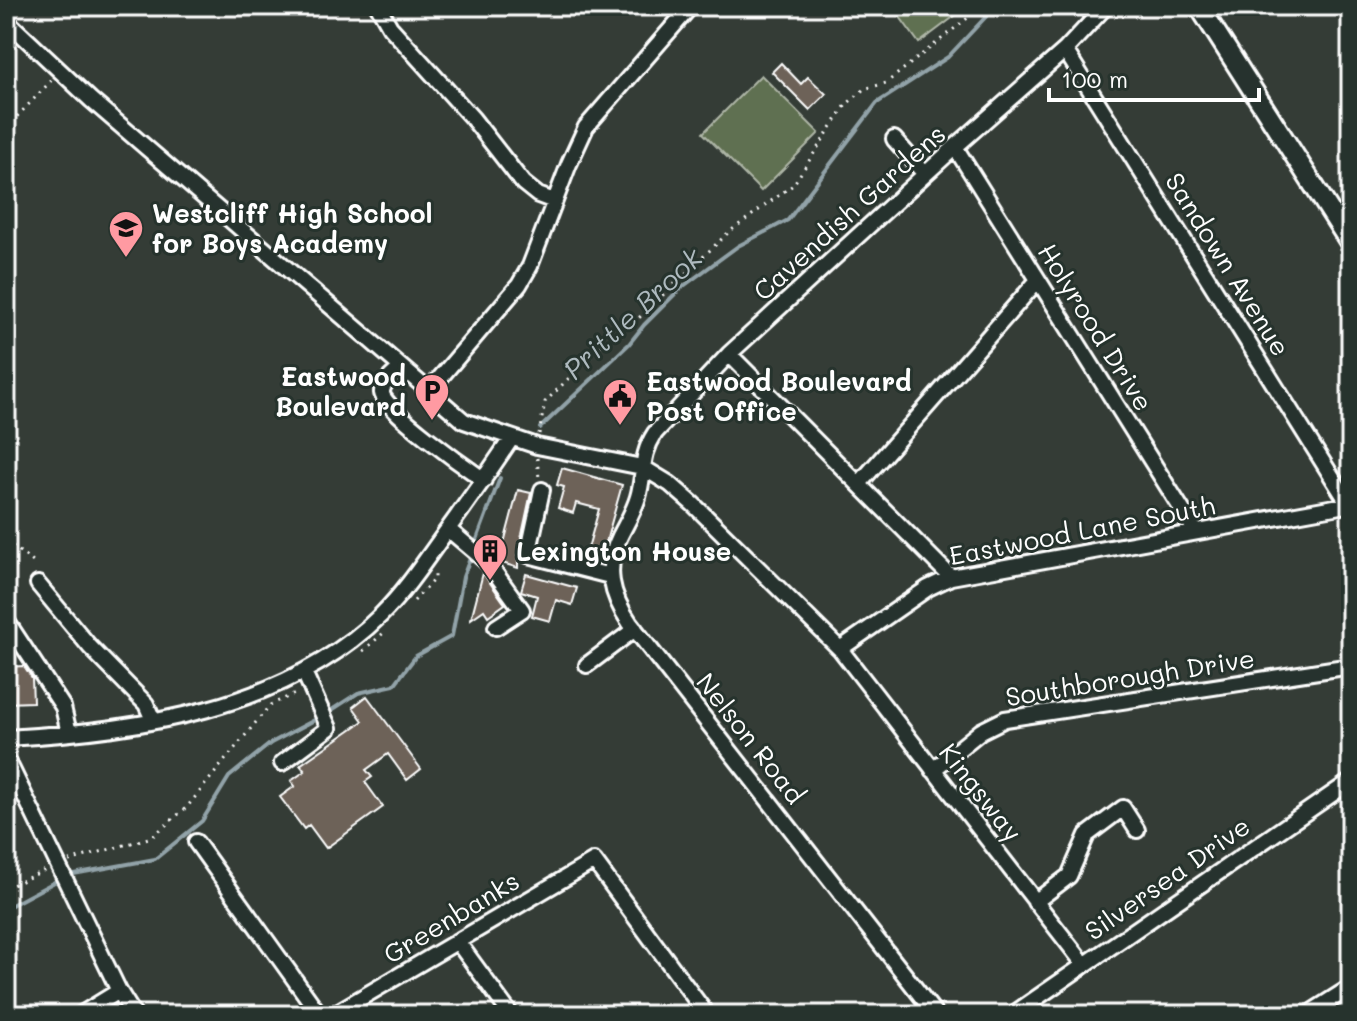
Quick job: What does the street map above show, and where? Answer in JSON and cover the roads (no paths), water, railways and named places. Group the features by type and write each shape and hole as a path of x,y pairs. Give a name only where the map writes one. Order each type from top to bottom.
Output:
{"main road":[{"path":"1199,6 1351,244"}],"street":[{"path":"378,6 390,27 473,119 523,183 538,195 554,201"},
{"path":"428,392 519,285 530,266 586,127 691,6"},
{"name":"Cavendish Gardens","path":"642,467 646,447 655,433 729,354 1065,50 1106,6"},
{"path":"6,20 59,71 464,421 537,446 642,467 670,484 693,504 840,649"},
{"name":"Sandown Avenue","path":"1065,50 1350,504"},
{"path":"894,139 925,174"},
{"name":"Holyrood Drive","path":"955,147 1196,532"},
{"path":"859,484 1038,280"},
{"path":"729,354 951,577"},
{"path":"400,368 385,383 382,397 409,423 484,480"},
{"path":"6,738 69,733 153,720 236,700 304,672 344,646 380,616 406,587 511,439"},
{"path":"542,490 528,555 610,576 619,538 639,496 642,467"},
{"name":"Eastwood Lane South","path":"840,649 928,588 951,577 1350,504"},
{"path":"448,529 483,558 522,610 496,627"},
{"name":"Nelson Road","path":"610,576 615,598 635,629 936,1015"},
{"path":"38,584 90,647 146,704 153,720"},
{"path":"6,620 63,707 69,733"},
{"path":"587,665 635,629"},
{"name":"Kingsway","path":"840,649 1084,964"},
{"name":"Southborough Drive","path":"933,770 981,731 1005,719 1351,666"},
{"path":"282,763 329,728 304,672"},
{"path":"6,757 119,991 134,1015"},
{"name":"Silversea Drive","path":"1012,1015 1351,781"},
{"path":"1035,902 1069,876 1081,844 1098,825 1123,808 1137,830"},
{"path":"196,842 320,1015"},
{"name":"Greenbanks","path":"332,1015 594,861 707,1015"},
{"path":"457,941 511,1015"},
{"path":"1307,1015 1351,987"},
{"path":"80,1015 119,991"}],"waterway":[{"name":"Prittle Brook","path":"540,428 629,344 681,288 738,246 788,220 877,103 948,57 996,6"},
{"name":"Prittle Brook","path":"68,875 155,859 202,821 229,777 271,743 358,693 394,685 416,656 452,636 463,577 500,478"},
{"name":"Prittle Brook","path":"6,908 60,879"}],"place":[{"name":"Westcliff High School for Boys Academy","path":"126,259"},
{"name":"Eastwood Boulevard","path":"432,422"},
{"name":"Eastwood Boulevard Post Office","path":"620,427"},
{"name":"Lexington House","path":"490,582"}]}
